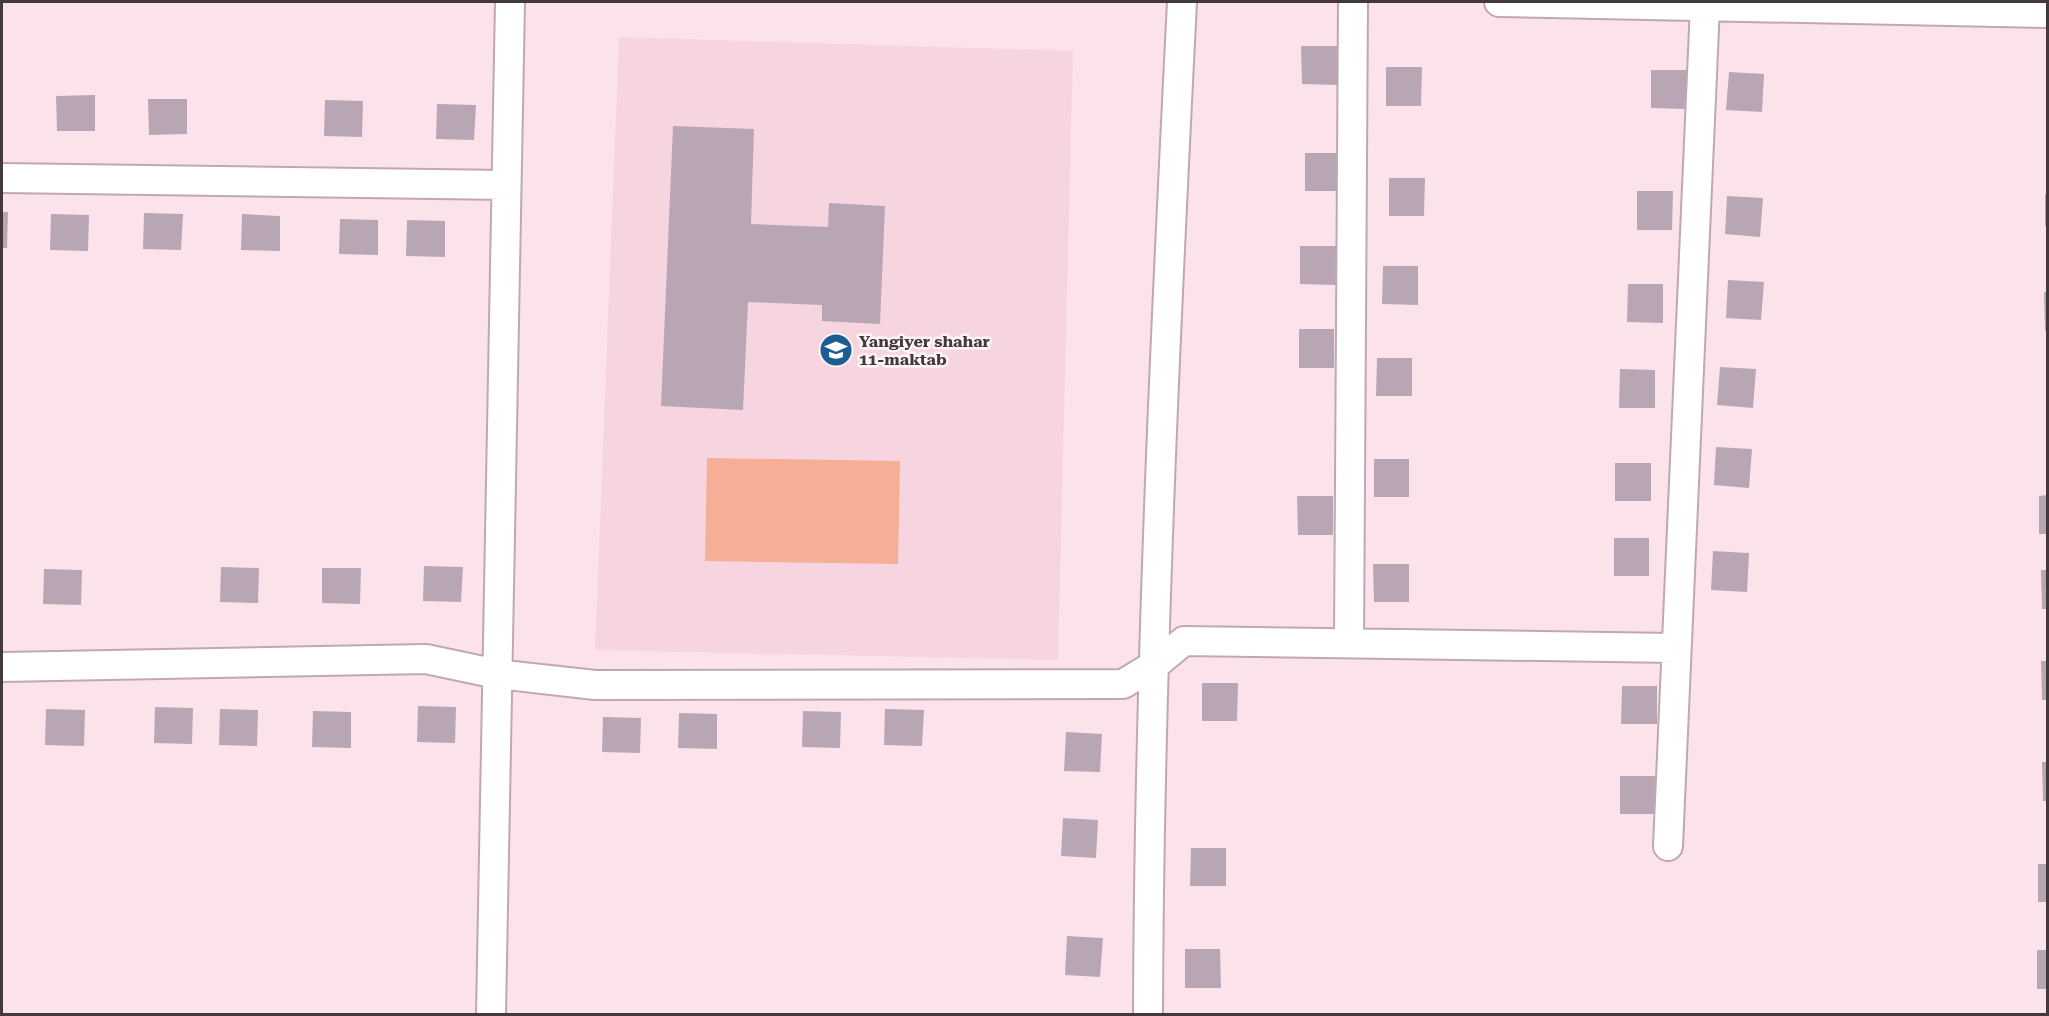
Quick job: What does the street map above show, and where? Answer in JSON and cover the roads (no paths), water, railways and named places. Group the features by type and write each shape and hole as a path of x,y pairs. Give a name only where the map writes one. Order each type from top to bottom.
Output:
{"street":[{"path":"491,1014 510,2"},
{"path":"1148,1014 1148,894 1167,307 1182,2"},
{"path":"1349,643 1353,2"},
{"path":"1499,2 2048,13"},
{"path":"1668,846 1705,6"},
{"path":"2,178 506,185"},
{"path":"2,667 426,659 497,674 595,685 1123,684 1156,664 1184,641 1675,648"}],"place":[{"name":"Yangiyer shahar 11-maktab","path":"836,350"}]}
